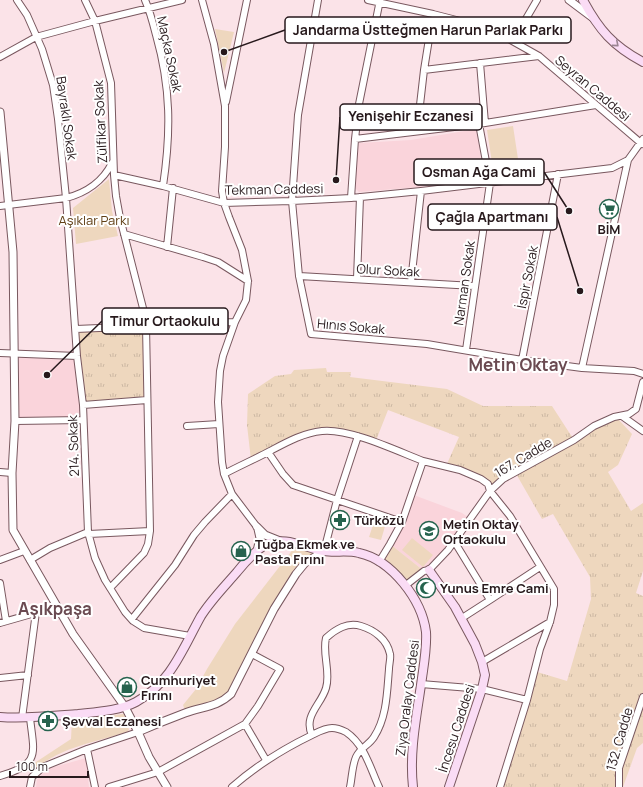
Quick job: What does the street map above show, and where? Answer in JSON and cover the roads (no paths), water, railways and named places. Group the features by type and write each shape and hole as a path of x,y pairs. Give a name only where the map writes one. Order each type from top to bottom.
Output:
{"main road":[{"path":"583,0 593,19 612,41 643,62"},
{"name":"Ziya Oralay Caddesi","path":"0,717 26,718 88,713 125,707 138,701 164,680 181,655 202,614 217,595 251,556 269,544 283,542 324,551 360,553 379,562 392,571 406,585 418,606 426,633 421,684 411,750 413,787"},
{"name":"İncesu Caddesi","path":"429,570 462,618 482,662 485,675 482,689 449,787"}],"street":[{"name":"Bayraklı Sokak","path":"17,0 27,15 42,49 53,85 66,198"},
{"name":"Zülfikar Sokak","path":"85,0 95,21 111,83 113,162 117,204 144,312 146,326 150,531 148,544 144,553 110,588"},
{"name":"Maçka Sokak","path":"145,0 166,75 169,105 170,129 163,186"},
{"path":"0,57 36,37 182,0"},
{"path":"202,0 214,44 225,106 225,147 222,191 224,203 242,250 248,281 246,300 235,322 223,356 220,371 218,402 222,462 224,474 232,494 257,527 268,536 283,542"},
{"path":"225,106 247,0"},
{"name":"Hınıs Sokak","path":"318,0 298,114 292,201 299,276 310,334 427,344 522,360 582,368 634,371 643,374"},
{"name":"Seyran Caddesi","path":"368,0 380,1 472,24 513,42 539,56 642,142"},
{"path":"513,42 537,0"},
{"path":"569,0 593,19"},
{"path":"351,198 359,104 380,1"},
{"path":"417,131 424,70 433,14"},
{"path":"424,70 539,56"},
{"name":"Narman Sokak","path":"466,350 490,183 482,124 480,63"},
{"path":"355,138 482,124 596,105"},
{"path":"0,112 13,252 15,421 12,473 12,526 14,534 56,607 73,634 125,707 149,757 167,787"},
{"path":"582,368 628,160 642,142"},
{"name":"Tekman Caddesi","path":"114,175 174,188 224,203 351,198 421,191 612,168 628,160"},
{"path":"0,206 76,196 106,174 113,162"},
{"name":"İspir Sokak","path":"522,360 558,174"},
{"path":"167,246 174,188"},
{"path":"411,282 421,191"},
{"path":"357,279 360,197"},
{"name":"214. Sokak","path":"66,198 77,356 83,405 88,533 97,563 125,612 138,625 144,628 190,636"},
{"path":"124,234 218,262 248,281"},
{"name":"Olur Sokak","path":"299,276 474,286"},
{"path":"76,329 146,326 174,323 235,322"},
{"path":"0,353 77,356"},
{"name":"167. Cadde","path":"406,585 424,571 429,570 448,550 490,492 503,480 574,440 594,426 614,416 629,414 636,408 643,382"},
{"path":"83,405 147,400"},
{"path":"622,416 643,431"},
{"path":"15,421 83,420"},
{"path":"187,426 219,424"},
{"path":"224,474 307,434 323,431 336,431 358,436 424,461 453,468 473,475 488,484 490,492 510,516 554,589 554,605 550,622 540,649 527,700 500,787"},
{"path":"30,787 32,777 43,767 87,749 138,732 186,712 210,707 225,700 233,690 274,609 296,574 305,563 324,551 337,500 358,436"},
{"path":"268,452 283,474 293,485 312,490 402,522"},
{"path":"379,562 402,522 424,461"},
{"path":"0,472 12,473"},
{"path":"132,619 175,565 201,526 232,494"},
{"path":"257,527 260,538 258,551"},
{"path":"30,560 50,548 88,533 150,531"},
{"path":"454,541 490,600"},
{"path":"0,560 24,551"},
{"path":"462,618 540,567"},
{"path":"0,583 3,622 56,607"},
{"path":"0,776 23,766 31,760 34,752 26,718 28,675 36,612"},
{"path":"482,662 550,622"},
{"path":"312,735 309,728 309,721 311,715 321,701 327,685 326,638 337,629 353,624 370,629 383,638 390,654 385,710 375,737 362,748 356,758 350,787"},
{"path":"109,787 158,772 245,724 258,706 280,669 252,654"},
{"path":"0,678 28,675"},
{"path":"421,684 482,689 527,700"},
{"name":"132. Cadde","path":"619,787 619,768 643,697"},
{"path":"245,724 266,760"},
{"path":"232,787 266,760 292,745 327,728 340,729 354,738 362,748 379,787"},
{"path":"87,749 95,787"}],"place":[{"name":"Jandarma Üstteğmen Harun Parlak Parkı","path":"224,52"},
{"name":"Yenişehir Eczanesi","path":"336,180"},
{"name":"BİM","path":"609,209"},
{"name":"Osman Ağa Cami","path":"569,211"},
{"name":"Çağla Apartmanı","path":"580,291"},
{"name":"Timur Ortaokulu","path":"47,375"},
{"name":"Türközü","path":"340,520"},
{"name":"Metin Oktay Ortaokulu","path":"429,531"},
{"name":"Tuğba Ekmek ve Pasta Fırını","path":"241,551"},
{"name":"Yunus Emre Cami","path":"426,588"},
{"name":"Cumhuriyet Fırını","path":"127,687"},
{"name":"Şevval Eczanesi","path":"48,721"}],"district":[{"name":"Metin Oktay","path":"518,365"},
{"name":"Aşıkpaşa","path":"55,609"}],"park label":[{"name":"Aşıklar Parkı","path":"94,220"}]}
